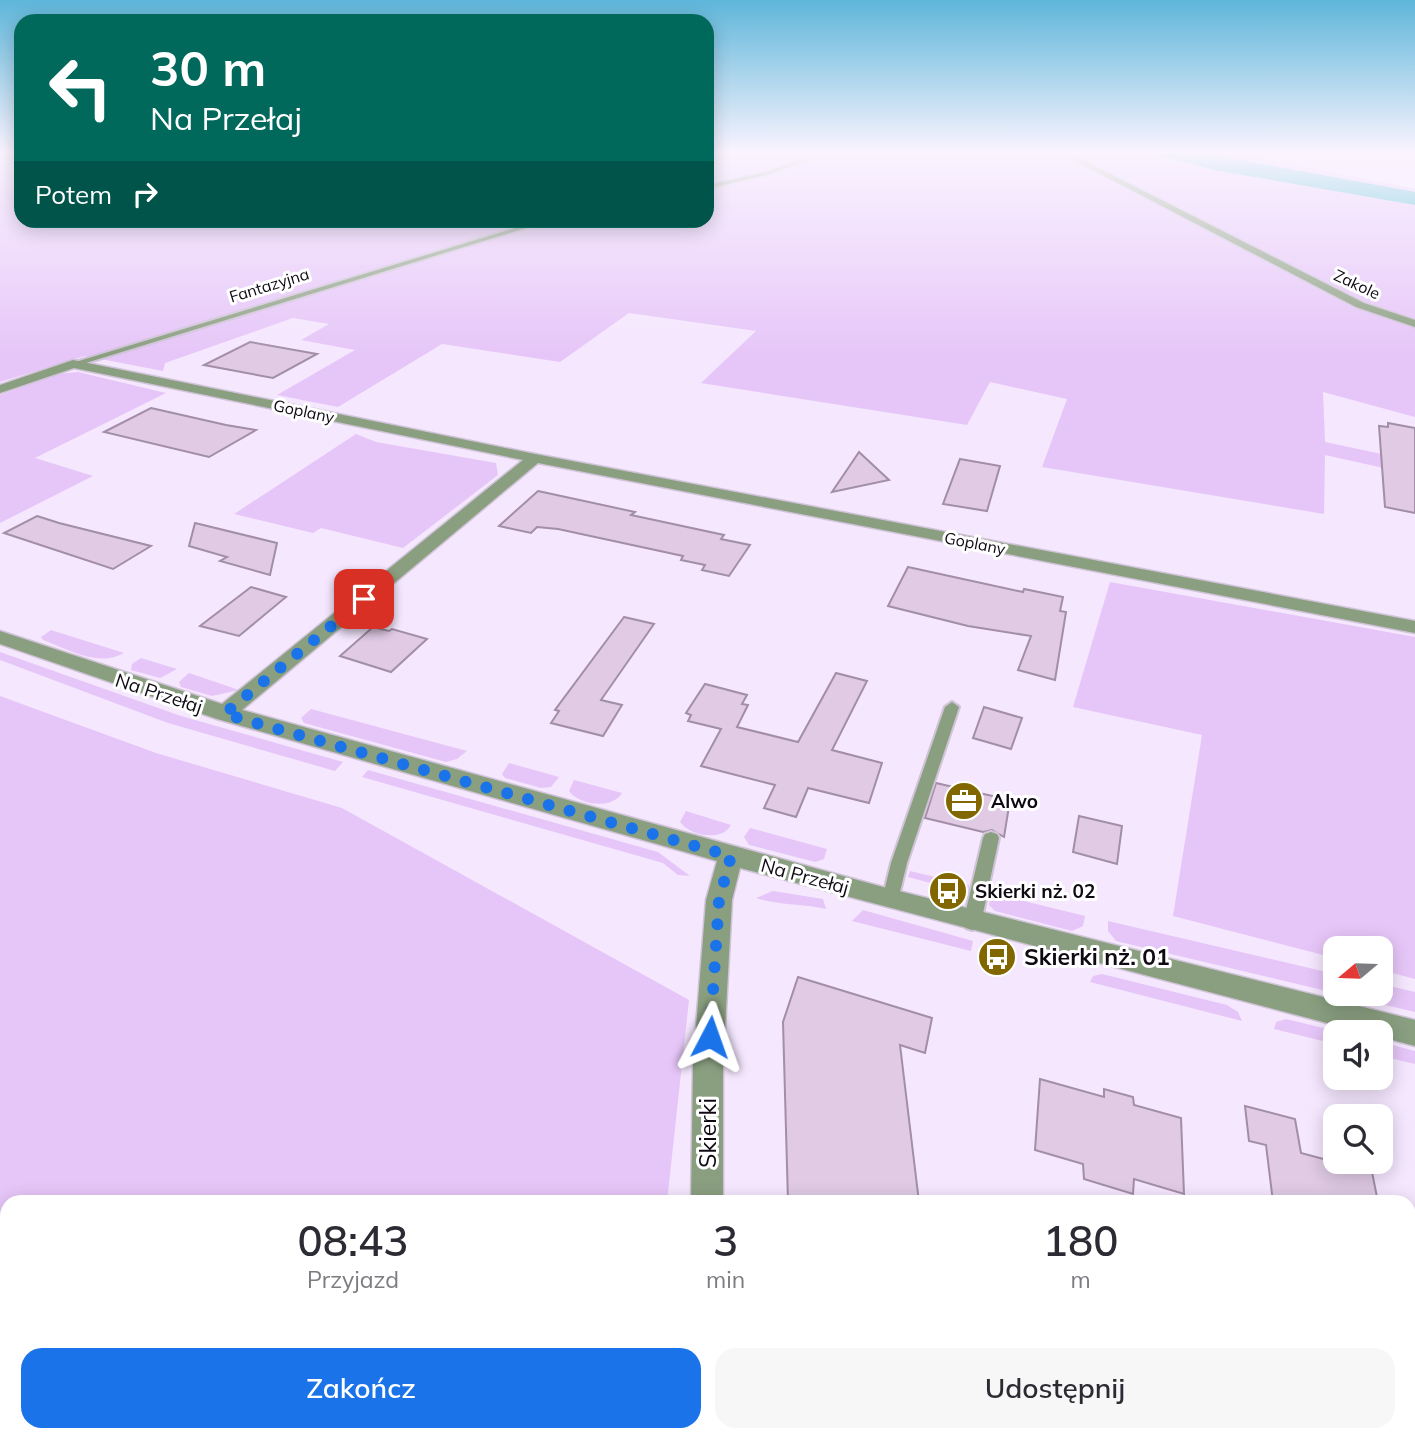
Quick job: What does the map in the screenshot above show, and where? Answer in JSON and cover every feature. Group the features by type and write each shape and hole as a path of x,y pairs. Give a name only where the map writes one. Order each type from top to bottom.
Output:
{"street":[{"name":"Zakole","path":"1195,220 1360,305 1415,324"},
{"name":"Fantazyjna","path":"0,389 74,364"},
{"name":"Goplany","path":"74,364 535,458 1415,627"},
{"path":"224,714 535,458"},
{"name":"Na Przełaj","path":"0,637 224,714 731,856 972,923 1415,1033"},
{"name":"Skierki","path":"707,1195 708,1065 719,900 731,856"}],"lane":[{"name":"Fantazyjna","path":"74,364 523,228"},
{"path":"890,900 899,863 952,707"},
{"path":"972,923 991,838"}],"shaded area":[{"path":"0,220 14,220 14,228 714,228 714,220 1415,220 1415,417 1323,392 1325,442 1415,461 1415,475 1325,455 1324,514 1042,467 1067,399 990,382 967,425 701,383 756,331 629,313 560,362 442,344 338,407 277,395 355,350 301,340 329,324 293,318 165,363 163,371 85,356 0,382"},
{"path":"78,372 166,393 35,458 93,476 0,523 0,395 58,374"},
{"path":"356,434 376,442 496,463 498,475 403,548 321,528 313,533 234,514"},
{"path":"1110,582 1415,637 1415,979 1393,973 1393,936 1323,936 1323,955 1173,916 1202,735 1073,707"},
{"path":"51,630 124,653 104,659 83,656 43,640 41,637"},
{"path":"0,652 181,716 343,762 335,771 168,723 0,660"},
{"path":"141,658 177,669 160,678 131,670 132,664"},
{"path":"189,673 239,690 212,696 181,687 179,682"},
{"path":"0,696 156,753 342,808 689,1000 668,1195 0,1195"},
{"path":"311,709 467,751 457,759 446,762 304,723 301,718"},
{"path":"509,763 559,777 551,787 541,788 505,778 502,774"},
{"path":"368,770 658,852 690,876 678,875 663,863 362,777"},
{"path":"574,780 622,793 617,799 603,804 587,802 573,796 569,791"},
{"path":"686,811 731,825 721,834 698,834 680,822"},
{"path":"750,828 827,849 824,859 815,862 749,845 744,837"},
{"path":"910,871 969,885 968,893 908,877"},
{"path":"773,891 823,899 826,909 756,898"},
{"path":"991,893 1085,916 1083,926 1072,931 995,911 989,905"},
{"path":"863,910 973,941 971,951 852,921"},
{"path":"1108,921 1323,971 1323,990 1116,941 1108,931"},
{"path":"1102,974 1227,1005 1238,1012 1242,1021 1090,982 1093,976"},
{"path":"1393,987 1415,992 1415,1012 1390,1006 1393,1006"},
{"path":"1286,1019 1323,1028 1323,1041 1274,1029 1276,1022"},
{"path":"1393,1045 1415,1051 1415,1064 1393,1059"}],"building":[{"path":"250,342 317,354 273,378 204,365"},
{"path":"151,408 256,430 209,457 104,432"},
{"path":"1388,423 1415,428 1415,513 1385,507 1379,426 1388,427"},
{"path":"859,452 889,480 832,492"},
{"path":"960,459 1000,466 987,511 943,504"},
{"path":"538,491 635,512 631,515 724,535 721,539 750,545 729,576 702,570 705,565 681,560 683,556 558,529 537,527 531,533 499,526"},
{"path":"37,516 151,546 113,569 4,533"},
{"path":"195,523 277,543 270,575 220,561 227,557 189,546"},
{"path":"908,567 1023,592 1024,589 1063,597 1060,611 1066,612 1055,680 1018,670 1031,636 968,626 888,606"},
{"path":"251,587 286,597 239,636 200,626"},
{"path":"624,617 654,624 601,700 622,705 603,736 551,723 559,711 555,710"},
{"path":"373,627 389,631 392,629 427,639 391,672 340,656"},
{"path":"836,673 867,681 832,750 882,763 869,803 808,788 796,817 764,808 775,785 701,766 721,729 688,721 691,715 686,713 705,684 747,695 742,704 748,705 737,727 798,742"},
{"path":"984,707 1022,718 1011,749 973,738"},
{"path":"936,783 1010,800 1004,837 992,830 983,832 925,818"},
{"path":"1079,816 1122,826 1117,864 1073,852"},
{"path":"798,977 932,1018 925,1053 900,1045 918,1195 788,1195 783,1022"},
{"path":"1040,1079 1104,1097 1104,1089 1133,1097 1134,1105 1181,1118 1184,1194 1134,1179 1133,1194 1084,1179 1083,1164 1035,1150"},
{"path":"1245,1106 1295,1119 1301,1153 1323,1159 1323,1174 1372,1174 1377,1195 1272,1195 1266,1145 1249,1141"}],"place":[{"name":"Alwo","path":"964,801"},
{"name":"Skierki nż. 02","path":"948,891"},
{"name":"Skierki nż. 01","path":"997,957"}],"route":[{"path":"364,599 224,714 731,856 719,900 710,1037"}]}
